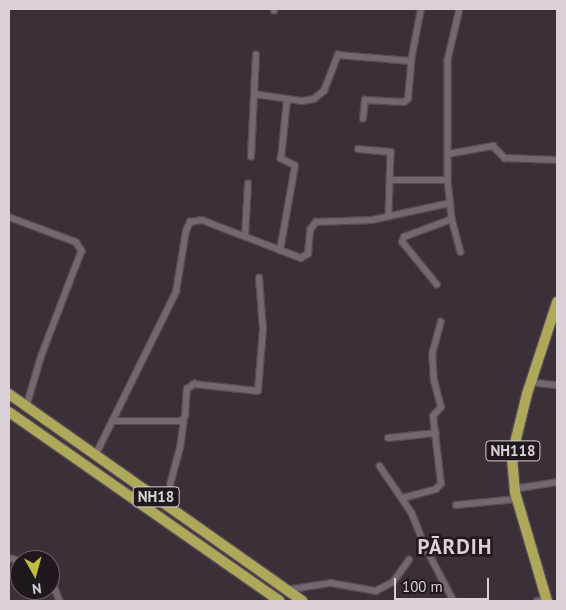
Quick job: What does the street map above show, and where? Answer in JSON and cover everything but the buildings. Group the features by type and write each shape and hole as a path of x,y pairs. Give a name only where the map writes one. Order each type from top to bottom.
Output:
{"highway":[{"name":"NH118","path":"546,601 517,499 512,469 514,442 557,302"},
{"name":"NH118","path":"546,601 520,488 519,448 537,383 557,322"},
{"name":"NH18","path":"9,394 302,601"},
{"name":"NH18","path":"9,412 194,543 280,601"},
{"path":"194,543 204,532"}],"street":[{"path":"363,119 365,100 404,102 408,99 412,61 422,9"},
{"path":"460,9 448,60 448,180 452,219 461,252"},
{"path":"251,157 256,55"},
{"path":"254,94 287,100 308,101 319,97 338,55 412,61"},
{"path":"280,250 295,166 282,159 287,100"},
{"path":"448,154 493,146 508,159 557,160"},
{"path":"358,149 390,151 389,216"},
{"path":"390,180 448,180"},
{"path":"244,237 248,184"},
{"path":"96,454 176,292 188,225 193,220 202,220 280,250 306,256 310,230 316,222 355,222 450,203"},
{"path":"9,217 76,242 82,251 42,354 27,406"},
{"path":"437,285 404,248 402,240 452,219"},
{"path":"170,485 180,448 186,394 190,385 258,391 263,330 259,278"},
{"path":"403,498 439,488 442,479 434,413 441,407 434,381 432,346 441,322"},
{"path":"537,383 557,385"},
{"path":"112,421 184,420"},
{"path":"388,438 436,433"},
{"path":"380,466 403,498 454,601"},
{"path":"520,488 557,482"},
{"path":"456,505 517,499"},
{"path":"286,590 331,583 376,591 393,582 409,560"}],"district":[{"name":"PĀRDIH","path":"455,547"}]}
